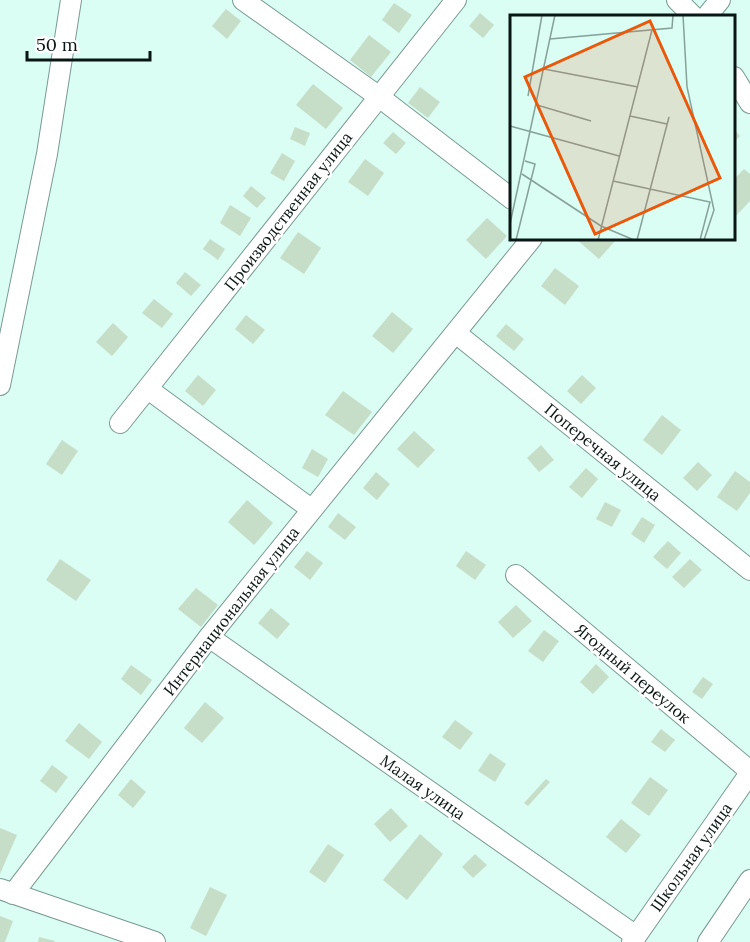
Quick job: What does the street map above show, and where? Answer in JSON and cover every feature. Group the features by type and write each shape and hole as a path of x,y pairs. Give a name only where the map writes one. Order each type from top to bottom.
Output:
{"street":[{"path":"0,385 47,154 71,0"},
{"path":"243,0 378,96 510,197"},
{"name":"Производственная улица","path":"120,423 456,0"},
{"path":"677,0 692,15"},
{"path":"708,15 720,0"},
{"path":"735,79 750,103"},
{"name":"Интернациональная улица","path":"7,892 311,509 457,334 530,240"},
{"name":"Поперечная улица","path":"457,334 750,570"},
{"path":"148,389 311,509"},
{"name":"Ягодный переулок","path":"516,575 750,772"},
{"name":"Малая улица","path":"209,637 634,939"},
{"name":"Школьная улица","path":"634,939 750,772"},
{"path":"708,942 750,880"},
{"path":"7,892 155,942"}],"building":[{"path":"394,3 412,15 399,33 382,20"},
{"path":"226,9 241,21 227,39 212,26"},
{"path":"480,13 494,25 483,38 469,26"},
{"path":"369,35 391,52 371,77 350,60"},
{"path":"313,84 343,108 326,129 296,105"},
{"path":"420,87 440,102 428,118 408,103"},
{"path":"295,127 310,133 305,146 290,139"},
{"path":"735,130 740,136 735,141"},
{"path":"393,132 406,143 396,154 383,143"},
{"path":"282,153 295,161 284,181 270,173"},
{"path":"365,159 384,173 368,196 348,182"},
{"path":"744,169 750,174 750,201 735,217 735,178"},
{"path":"251,186 266,198 257,208 243,196"},
{"path":"230,205 251,218 240,236 220,223"},
{"path":"487,218 507,236 486,259 466,240"},
{"path":"298,232 321,248 304,274 280,258"},
{"path":"210,239 225,249 218,260 203,249"},
{"path":"577,240 614,240 599,259"},
{"path":"555,268 579,286 565,305 541,286"},
{"path":"185,272 201,285 191,296 176,283"},
{"path":"154,299 173,314 162,328 142,313"},
{"path":"392,312 413,329 393,353 372,336"},
{"path":"246,315 265,330 253,344 235,329"},
{"path":"113,323 128,337 112,356 96,342"},
{"path":"506,324 524,339 514,351 496,336"},
{"path":"198,375 216,390 203,406 185,391"},
{"path":"582,375 596,388 581,404 567,391"},
{"path":"343,391 372,412 354,435 325,415"},
{"path":"662,415 681,430 662,455 643,440"},
{"path":"414,431 435,450 418,468 397,449"},
{"path":"62,440 78,451 62,475 46,464"},
{"path":"541,445 554,460 539,472 527,458"},
{"path":"312,449 328,459 318,477 302,468"},
{"path":"698,462 712,475 697,491 683,478"},
{"path":"586,468 598,479 582,498 569,487"},
{"path":"735,471 750,482 750,493 737,511 717,497"},
{"path":"376,472 390,484 377,500 363,488"},
{"path":"247,500 273,523 254,545 228,522"},
{"path":"605,502 621,510 612,527 596,519"},
{"path":"338,513 356,527 345,540 328,527"},
{"path":"642,517 655,525 644,543 631,534"},
{"path":"668,541 681,553 667,569 653,557"},
{"path":"307,551 323,563 310,580 294,567"},
{"path":"466,551 486,565 475,580 456,566"},
{"path":"60,559 91,580 76,601 46,580"},
{"path":"690,559 702,570 684,588 672,577"},
{"path":"196,588 218,605 201,627 178,609"},
{"path":"516,605 532,621 513,638 498,622"},
{"path":"271,608 290,624 277,639 258,623"},
{"path":"544,630 559,641 543,662 528,651"},
{"path":"596,664 609,677 593,694 580,682"},
{"path":"131,665 152,680 141,695 121,679"},
{"path":"703,677 713,684 702,699 692,692"},
{"path":"205,702 224,718 202,743 184,728"},
{"path":"455,720 473,733 460,750 442,737"},
{"path":"79,723 102,742 89,759 65,741"},
{"path":"661,729 675,740 665,752 651,742"},
{"path":"490,753 506,764 495,782 478,771"},
{"path":"52,765 68,777 56,793 40,781"},
{"path":"650,777 668,790 649,816 631,803"},
{"path":"131,779 146,792 133,808 118,795"},
{"path":"546,779 550,782 528,806 524,803"},
{"path":"391,808 408,826 390,842 374,824"},
{"path":"621,819 641,835 626,853 606,837"},
{"path":"0,828 17,835 0,874"},
{"path":"420,834 443,854 407,900 383,880"},
{"path":"328,844 344,855 325,883 309,872"},
{"path":"475,854 487,865 473,878 462,867"},
{"path":"210,887 227,895 206,936 190,928"},
{"path":"0,916 13,921 5,942 0,942"},
{"path":"39,937 55,941 55,942 38,942"}]}
